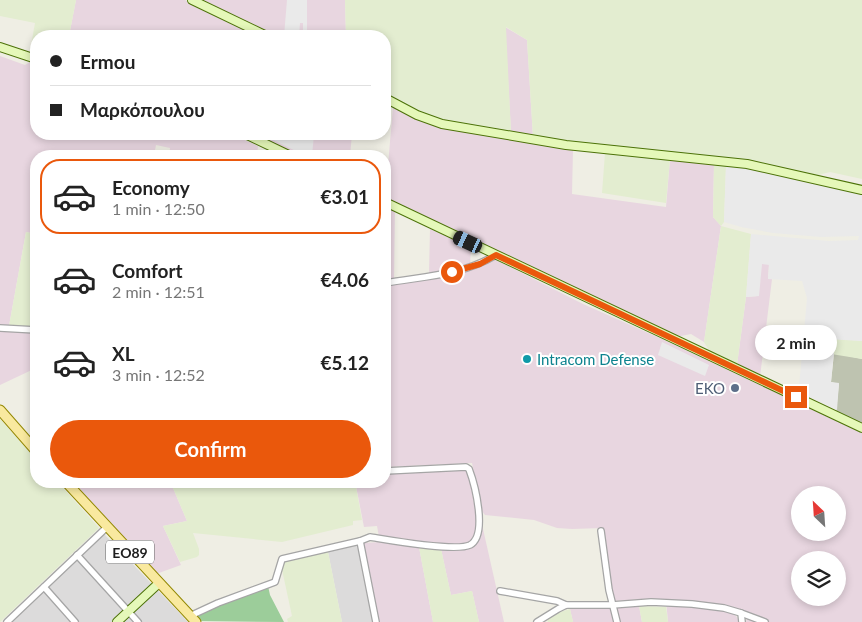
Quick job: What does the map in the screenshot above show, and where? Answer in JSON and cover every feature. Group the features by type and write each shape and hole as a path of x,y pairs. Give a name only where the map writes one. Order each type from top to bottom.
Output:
{"main road":[{"path":"0,410 30,444"},
{"name":"ΕΟ89","path":"71,488 193,619"}],"street":[{"path":"192,0 254,30"},
{"path":"0,47 30,57"},
{"path":"391,101 417,116 442,124 566,145 747,164 862,190"},
{"path":"258,140 278,150"},
{"path":"391,205 862,428"},
{"path":"391,282 466,269 496,255"},
{"path":"0,328 30,330"},
{"path":"193,619 218,602 274,582 282,559 370,537 457,547 471,544 477,538 480,528 479,514 469,469 466,467 391,471"},
{"path":"11,621 107,527"},
{"path":"601,531 612,605 617,622"},
{"path":"360,541 376,622"},
{"path":"77,555 138,622"},
{"path":"117,622 159,583"},
{"path":"44,587 75,622"},
{"path":"500,591 557,601 566,605 612,605 651,602 692,604 724,608 765,622"},
{"path":"537,622 566,605"},
{"path":"740,614 742,622"}],"shaded area":[{"path":"0,0 76,0 70,30 34,30 35,23 0,16"},
{"path":"76,0 185,0 248,30 70,30"},
{"path":"197,0 345,0 346,30 260,30"},
{"path":"287,0 307,0 307,30 303,30 303,23 300,23 299,30 284,30"},
{"path":"345,0 862,0 862,179 830,172 818,175 708,156 655,152 533,137 527,40 506,27 511,132 424,116 391,98 391,30 346,30"},
{"path":"505,27 527,40 533,137 511,132"},
{"path":"0,56 25,65 30,62 30,140 244,140 258,146 258,150 170,150 170,148 156,145 155,150 30,150 30,233 26,232 9,326 0,326"},
{"path":"393,107 422,122 438,126 573,150 572,194 666,207 670,159 714,164 713,217 721,226 704,342 691,334 681,336 668,334 391,203 391,150 389,150"},
{"path":"265,140 351,140 351,150 286,150"},
{"path":"273,140 313,140 313,150 294,150"},
{"path":"605,153 670,159 666,203 602,193"},
{"path":"714,164 726,165 724,222 721,226 713,217"},
{"path":"726,165 750,168 833,186 862,195 862,341 826,339 825,353 834,353 831,382 839,383 837,410 797,391 799,387 807,298 802,281 768,279 769,265 762,264 759,296 746,297 751,234 829,241 858,240 859,236 821,237 773,233 724,222"},
{"path":"391,209 395,211 394,279 391,280"},
{"path":"721,226 751,234 746,297 737,365 710,352 704,342"},
{"path":"430,229 471,247 470,265 429,274"},
{"path":"26,232 30,233 30,328 9,326"},
{"path":"494,259 583,304 862,433 862,622 746,622 747,618 756,621 732,609 731,613 740,622 668,622 666,600 613,601 603,528 557,528 534,520 485,515 482,511 472,463 391,467 391,285 464,272"},
{"path":"761,264 769,264 768,279 772,279 760,377 737,365 746,297 758,296"},
{"path":"0,330 30,332 30,371 0,385"},
{"path":"826,338 862,341 862,359 825,353"},
{"path":"662,342 709,365 705,376 658,355"},
{"path":"834,353 862,359 862,425 836,412 839,384 831,382"},
{"path":"0,419 30,452 30,488 63,488 99,528 0,622"},
{"path":"468,470 477,520 481,520 504,622 479,622 472,591 451,595 441,549 419,547 433,622 378,622 363,543 380,542 377,526 364,527 356,488 391,488 391,473"},
{"path":"79,488 173,488 187,521 163,526 181,565 156,574"},
{"path":"173,488 356,488 362,520 353,521 353,525 282,542 193,533 199,549 199,555 180,562 163,526 187,521"},
{"path":"104,534 188,622 12,622"},
{"path":"359,545 374,622 342,622 328,552"},
{"path":"419,547 441,549 451,595 472,591 479,622 433,622"},
{"path":"326,549 342,622 288,622 287,619 292,616 281,565 282,561"},
{"path":"639,606 642,622 573,622 570,609"},
{"path":"639,606 666,607 668,622 642,622"},
{"path":"570,609 573,622 548,622 547,618 553,614"}],"green space":[{"path":"268,586 270,595 284,622 196,621 197,616 202,611"}],"place":[{"name":"Intracom Defense","path":"527,359"},
{"name":"EKO","path":"735,388"}],"route":[{"path":"452,272 480,264 496,255 796,397"}]}
